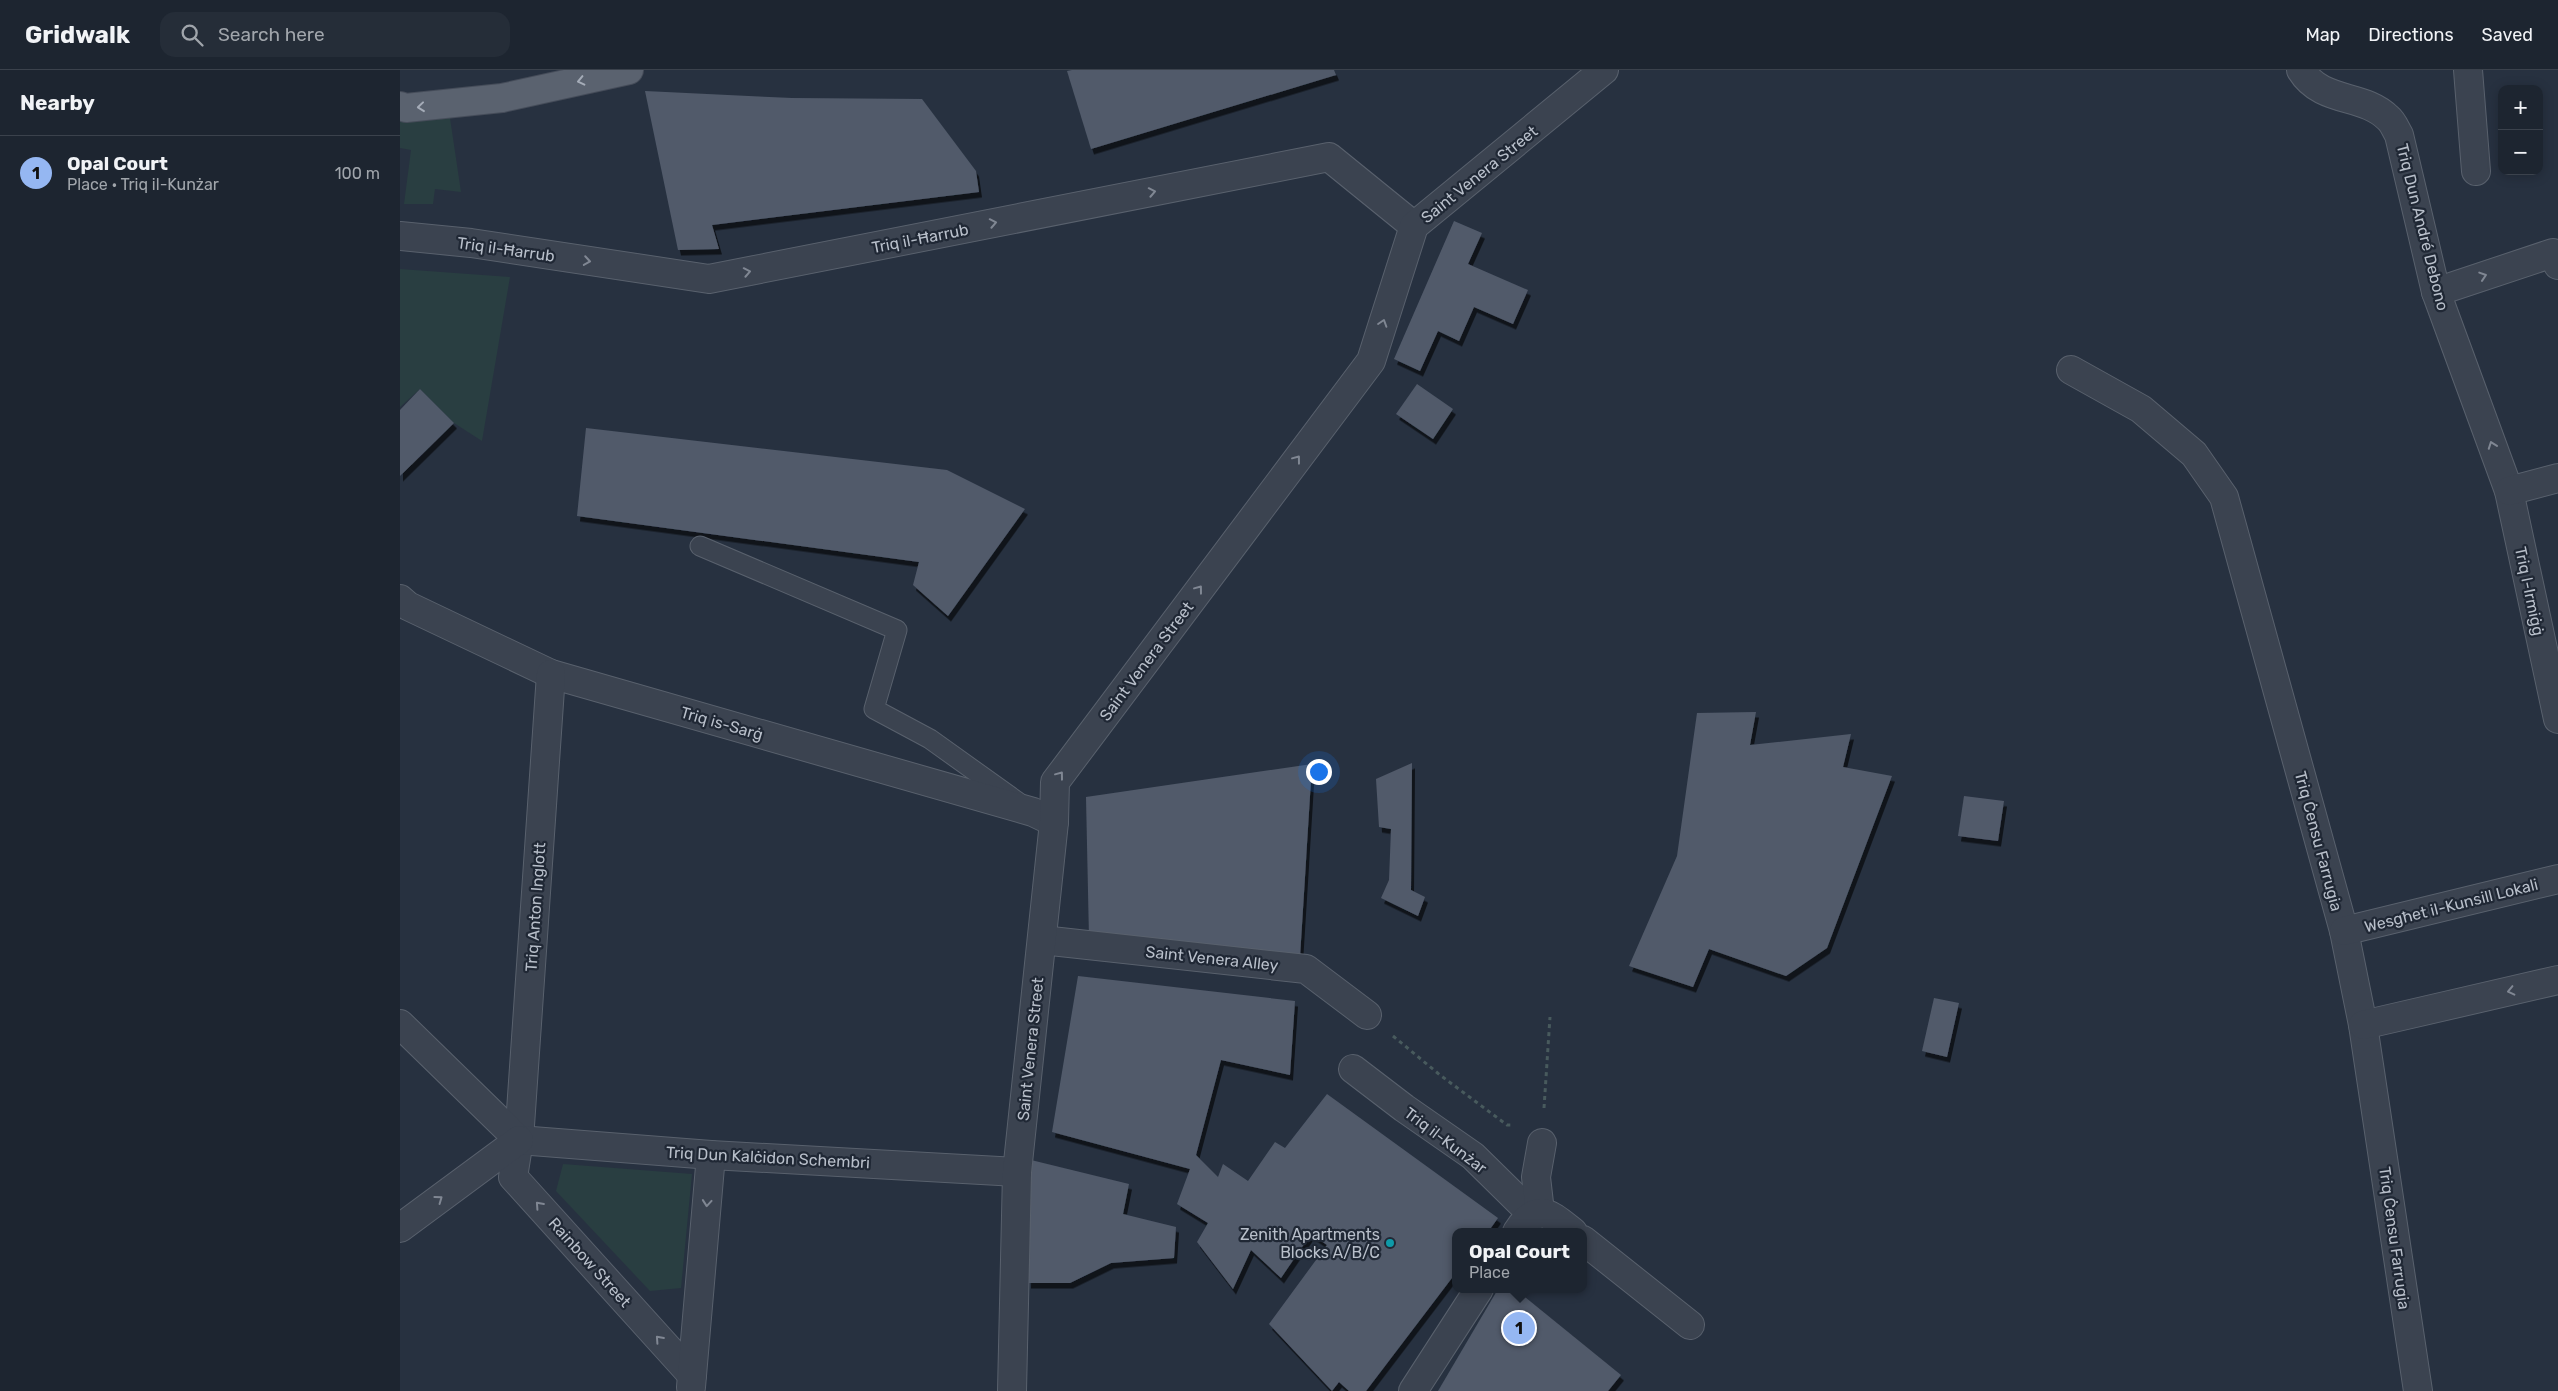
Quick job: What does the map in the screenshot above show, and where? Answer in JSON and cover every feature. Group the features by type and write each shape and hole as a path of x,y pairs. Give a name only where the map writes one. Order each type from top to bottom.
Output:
{"main road":[{"path":"400,106 406,108 502,98 628,70"}],"street":[{"name":"Saint Venera Street","path":"1012,1391 1017,1172 1042,940 1043,817 1054,782 1371,361 1414,226 1604,70"},
{"name":"Triq Dun André Debono","path":"2301,70 2308,82 2321,91 2375,108 2389,119 2399,135 2436,292 2509,491"},
{"path":"2468,70 2476,171"},
{"name":"Triq il-Ħarrub","path":"400,236 472,244 709,279 1329,157 1414,226"},
{"path":"2436,292 2553,253 2558,265"},
{"name":"Triq Ċensu Farrugia","path":"2071,370 2141,409 2194,454 2224,497 2344,932 2363,1025 2418,1391"},
{"path":"2509,491 2558,478"},
{"name":"Triq l-Irmiġġ","path":"2509,491 2558,719"},
{"name":"Triq is-Sarġ","path":"400,599 408,606 551,674 1043,817"},
{"name":"Triq Anton Inglott","path":"519,1140 551,674"},
{"name":"Wesgħet il-Kunsill Lokali","path":"2344,932 2558,879"},
{"name":"Saint Venera Alley","path":"1042,940 1306,969 1367,1015"},
{"path":"2363,1025 2558,980"},
{"path":"400,1024 519,1140 400,1228"},
{"name":"Triq il-Kunżar","path":"1353,1069 1404,1108 1473,1156 1530,1220 1549,1212 1568,1228"},
{"path":"1530,1220 1543,1133"},
{"name":"Triq Dun Kalċidon Schembri","path":"519,1140 711,1155 1017,1172"},
{"name":"Rainbow Street","path":"519,1140 513,1177 691,1383"},
{"name":"Rainbow Street","path":"691,1383 711,1155"},
{"path":"1587,1243 1690,1325"},
{"path":"1413,1391 1476,1293"}],"lane":[{"path":"700,546 897,630 874,709 930,739 1043,817"}],"path":[{"path":"1367,1015 1440,1075 1507,1125 1543,1133 1550,1017"}],"green space":[{"path":"400,115 450,118 461,192 435,189 433,204 404,204 411,150 400,148"},
{"path":"400,269 510,277 482,441 454,423 420,389 400,407"},
{"path":"563,1164 692,1174 681,1288 650,1291 556,1191"}],"building":[{"path":"1334,70 1336,75 1091,149 1067,71"},
{"path":"645,91 792,98 922,99 976,171 979,192 712,225 719,249 678,250"},
{"path":"1454,221 1482,233 1468,264 1528,290 1513,324 1474,307 1459,341 1438,331 1420,371 1394,359"},
{"path":"1417,384 1453,409 1433,439 1396,414"},
{"path":"420,389 454,423 400,476 400,410"},
{"path":"586,428 947,470 1025,509 948,616 913,585 919,562 577,516"},
{"path":"1756,712 1750,745 1851,734 1843,767 1892,776 1827,948 1786,976 1709,949 1693,987 1629,966 1677,856 1697,713"},
{"path":"1412,763 1411,890 1425,897 1418,916 1381,898 1389,880 1391,829 1379,827 1376,779"},
{"path":"1312,764 1300,957 1089,938 1086,797"},
{"path":"1964,796 2004,801 1998,841 1958,836"},
{"name":"Zenith Apartments Blocks A/B/C","path":"1078,976 1295,1001 1290,1075 1221,1060 1196,1155 1218,1177 1223,1164 1248,1181 1275,1142 1285,1148 1327,1094 1498,1218 1491,1228 1452,1228 1452,1278 1366,1391 1349,1391 1339,1382 1332,1391 1269,1324 1327,1245 1311,1234 1281,1278 1251,1250 1233,1289 1197,1242 1208,1223 1177,1204 1190,1169 1052,1132"},
{"path":"1934,998 1959,1003 1947,1057 1922,1051"},
{"path":"1031,1160 1129,1184 1123,1214 1176,1227 1174,1258 1111,1263 1070,1283 1028,1283"},
{"path":"1496,1293 1520,1293 1621,1375 1608,1391 1438,1391"}],"place":[{"name":"Zenith Apartments Blocks A/B/C","path":"1390,1243"},
{"name":"Opal Court","path":"1519,1328"}]}
